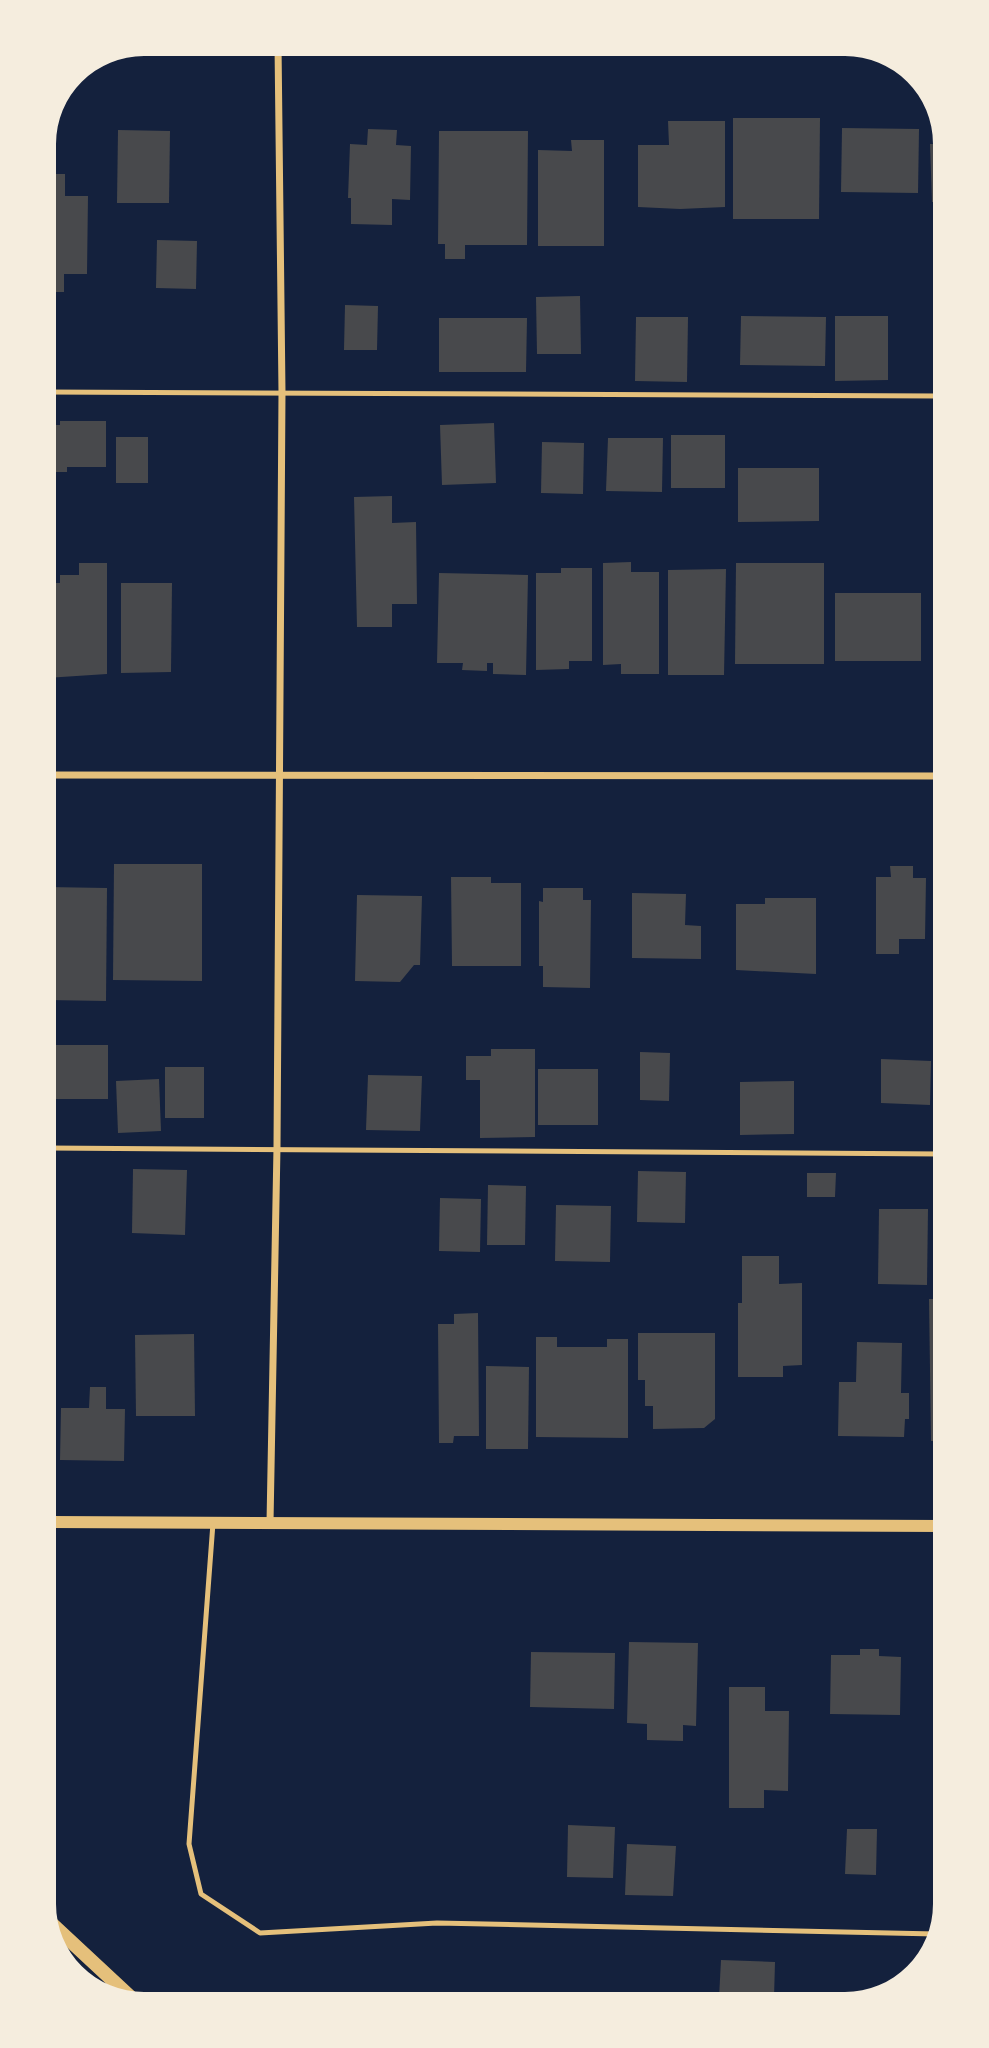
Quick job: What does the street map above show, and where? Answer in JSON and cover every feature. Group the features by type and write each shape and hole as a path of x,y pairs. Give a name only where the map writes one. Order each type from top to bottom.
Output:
{"main road":[{"path":"61,1933 121,1988"}],"street":[{"path":"270,1523 277,1147 282,392 278,56"},
{"path":"56,775 933,776"},
{"path":"56,1522 933,1526"}],"lane":[{"path":"56,392 933,396"},
{"path":"56,1148 277,1147 933,1154"},
{"path":"212,1523 190,1844 201,1894 260,1933 438,1923 927,1934"}],"building":[{"path":"733,118 820,118 819,219 733,219"},
{"path":"668,121 725,121 725,207 638,207 638,145 669,145"},
{"path":"842,128 919,129 918,193 841,192"},
{"path":"368,129 397,130 396,145 411,146 410,200 392,199 392,225 351,224 351,198 348,198 350,144 367,145"},
{"path":"118,130 170,131 169,203 117,203"},
{"path":"439,131 528,131 527,245 465,245 465,259 445,259 445,244 438,244"},
{"path":"571,140 604,140 604,246 538,246 538,150 572,151"},
{"path":"930,144 933,144 932,202"},
{"path":"56,174 65,174 65,196 88,196 87,274 64,274 64,292 56,292"},
{"path":"157,240 197,241 196,289 156,288"},
{"path":"580,296 581,354 537,354 536,297"},
{"path":"345,305 378,306 377,350 344,350"},
{"path":"741,316 826,317 825,366 740,365"},
{"path":"835,316 888,316 888,380 835,381"},
{"path":"636,317 688,317 687,382 635,381"},
{"path":"439,318 527,318 526,372 439,372"},
{"path":"60,421 106,421 106,467 67,467 67,472 56,472 56,425 60,425"},
{"path":"494,423 496,483 442,485 440,425"},
{"path":"671,435 725,435 725,488 671,488"},
{"path":"116,437 148,437 148,483 116,483"},
{"path":"608,438 663,438 662,492 606,491"},
{"path":"542,442 584,443 583,494 541,493"},
{"path":"738,468 819,468 819,521 738,522"},
{"path":"392,496 392,523 416,522 417,604 392,604 392,627 357,627 354,497"},
{"path":"631,562 631,572 659,572 659,674 621,674 621,664 603,665 603,563"},
{"path":"79,563 107,563 107,674 56,677 56,583 60,583 60,575 79,575"},
{"path":"736,563 824,563 824,664 735,664"},
{"path":"561,568 592,568 592,661 569,661 569,669 536,670 536,573 561,573"},
{"path":"726,569 724,675 668,675 668,570"},
{"path":"439,573 528,575 526,675 493,674 493,663 487,663 487,671 462,670 463,663 437,663"},
{"path":"121,583 172,583 171,672 121,673"},
{"path":"835,593 921,593 921,661 835,661"},
{"path":"114,864 202,864 202,981 113,980"},
{"path":"890,866 913,866 913,878 926,878 925,939 899,939 899,954 876,954 876,877 891,877"},
{"path":"451,877 491,877 491,883 521,883 521,966 452,966"},
{"path":"56,887 107,888 106,1001 56,1000"},
{"path":"543,888 583,888 583,900 591,900 590,988 543,987 543,966 539,966 539,901 543,902"},
{"path":"632,893 686,894 685,925 701,926 701,959 632,958"},
{"path":"357,895 422,896 420,965 414,965 400,982 355,981"},
{"path":"765,898 816,898 816,974 736,970 736,904 765,904"},
{"path":"56,1045 108,1045 108,1099 56,1099"},
{"path":"491,1049 535,1049 535,1137 480,1138 480,1080 466,1080 466,1056 491,1056"},
{"path":"640,1052 670,1053 669,1101 640,1100"},
{"path":"881,1059 931,1061 930,1105 881,1103"},
{"path":"165,1067 204,1067 204,1118 165,1118"},
{"path":"538,1069 598,1069 598,1125 538,1125"},
{"path":"368,1075 422,1076 420,1131 366,1130"},
{"path":"159,1079 161,1131 118,1133 116,1081"},
{"path":"794,1081 794,1134 740,1135 740,1082"},
{"path":"133,1169 187,1170 185,1235 132,1233"},
{"path":"638,1171 686,1172 685,1223 637,1222"},
{"path":"807,1173 836,1173 835,1197 807,1197"},
{"path":"488,1185 526,1186 525,1245 487,1245"},
{"path":"440,1198 481,1199 480,1252 439,1251"},
{"path":"556,1205 611,1206 610,1262 555,1261"},
{"path":"879,1209 928,1209 927,1285 878,1284"},
{"path":"742,1256 779,1256 779,1284 802,1283 802,1365 783,1366 783,1377 738,1377 738,1303 742,1303"},
{"path":"929,1299 933,1299 933,1441"},
{"path":"478,1313 479,1436 454,1436 453,1443 439,1443 438,1324 454,1324 454,1314"},
{"path":"638,1333 715,1333 715,1419 704,1428 653,1429 653,1406 645,1406 645,1380 638,1380"},
{"path":"194,1334 195,1416 136,1416 135,1335"},
{"path":"536,1337 557,1337 557,1347 607,1347 607,1339 628,1339 628,1438 536,1437"},
{"path":"857,1342 902,1343 901,1393 909,1393 909,1419 905,1419 904,1437 838,1436 839,1382 856,1382"},
{"path":"486,1366 529,1367 528,1449 486,1449"},
{"path":"90,1387 106,1387 106,1409 125,1409 124,1461 60,1460 61,1408 89,1408"},
{"path":"629,1642 698,1643 696,1726 683,1725 683,1741 647,1740 647,1724 627,1723"},
{"path":"860,1649 879,1649 879,1656 901,1657 900,1715 830,1714 831,1655 860,1655"},
{"path":"531,1652 615,1653 614,1709 530,1707"},
{"path":"729,1687 765,1687 765,1711 789,1711 788,1791 764,1790 764,1808 729,1808"},
{"path":"568,1825 615,1827 613,1878 567,1877"},
{"path":"847,1829 877,1829 876,1875 845,1874"},
{"path":"627,1844 676,1846 673,1896 625,1895"},
{"path":"721,1960 775,1962 774,1992 719,1992"}]}
